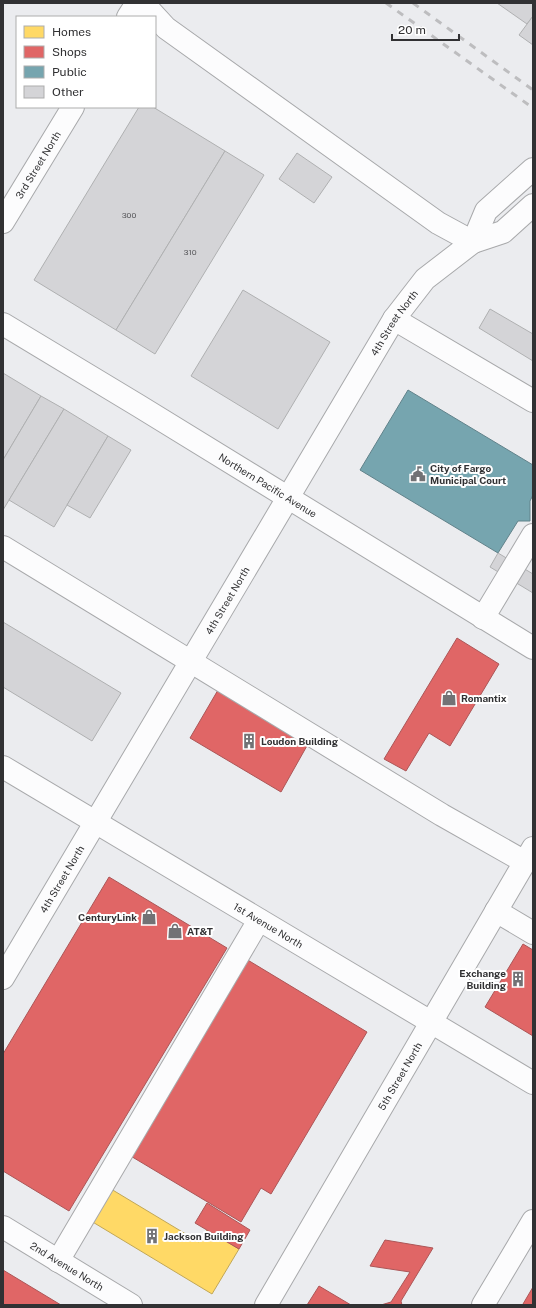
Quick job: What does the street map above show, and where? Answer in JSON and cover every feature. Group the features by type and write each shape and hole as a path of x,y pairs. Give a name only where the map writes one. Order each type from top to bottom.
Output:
{"street":[{"path":"129,16 136,3"},
{"path":"144,3 155,16"},
{"path":"156,17 166,28 438,223 473,242"},
{"name":"3rd Street North","path":"3,222 72,108"},
{"name":"4th Street North","path":"473,242 486,211 533,169"},
{"name":"4th Street North","path":"3,978 394,319 425,279 473,242 503,232 533,205"},
{"path":"394,319 533,401"},
{"name":"Northern Pacific Avenue","path":"3,324 533,648"},
{"path":"483,618 533,535"},
{"path":"3,547 481,838 529,855"},
{"name":"1st Avenue North","path":"3,767 533,1083"},
{"name":"5th Street North","path":"266,1305 529,855"},
{"path":"496,911 533,933"},
{"path":"58,1261 259,920"},
{"path":"483,1305 533,1221"},
{"name":"2nd Avenue North","path":"3,1227 131,1305"}],"building: Homes":[{"name":"Jackson Building","path":"111,1189 199,1242 207,1230 239,1249 212,1294 91,1221"}],"building: Shops":[{"name":"Romantix","path":"457,638 499,664 450,746 429,733 406,771 384,759"},
{"name":"Loudon Building","path":"218,690 308,744 281,792 190,738"},
{"path":"109,877 227,948 69,1211 3,1171 3,1054"},
{"name":"Exchange Building","path":"523,944 533,950 533,1036 485,1007"},
{"path":"246,959 367,1032 271,1194 261,1188 241,1222 129,1155"},
{"path":"207,1203 250,1230 239,1249 195,1223"},
{"path":"385,1240 433,1248 401,1301 402,1305 381,1305 391,1302 410,1272 370,1266"},
{"path":"3,1270 61,1305 3,1305"},
{"path":"319,1286 351,1305 307,1305"},
{"path":"533,1287 533,1305 523,1304"}],"building: Public":[{"path":"408,390 533,465 533,495 530,501 530,521 518,521 498,553 360,470"}],"building: Other":[{"path":"497,3 533,3 533,16 527,24"},
{"path":"533,16 533,45 519,35"},
{"path":"138,108 155,108 225,151 116,330 34,280"},
{"path":"225,151 264,175 155,354 116,330"},
{"path":"297,153 332,177 314,203 279,179"},
{"path":"243,290 330,342 278,429 191,376"},
{"path":"490,309 533,334 533,361 479,328"},
{"path":"3,373 41,396 3,460"},
{"path":"41,396 64,409 3,510 3,460"},
{"path":"64,409 108,436 54,527 9,500"},
{"path":"108,436 131,450 90,518 67,505"},
{"path":"498,553 533,574 533,593 490,567"},
{"path":"3,622 121,693 92,741 3,687"}],"railway":[{"path":"386,3 533,108"},
{"path":"413,3 533,90"}],"place":[{"name":"City of Fargo Municipal Court","path":"418,474"},
{"name":"Romantix","path":"449,698"},
{"name":"Loudon Building","path":"249,741"},
{"name":"CenturyLink","path":"149,917"},
{"name":"AT&T","path":"175,931"},
{"name":"Exchange Building","path":"518,979"},
{"name":"Jackson Building","path":"152,1236"}]}
